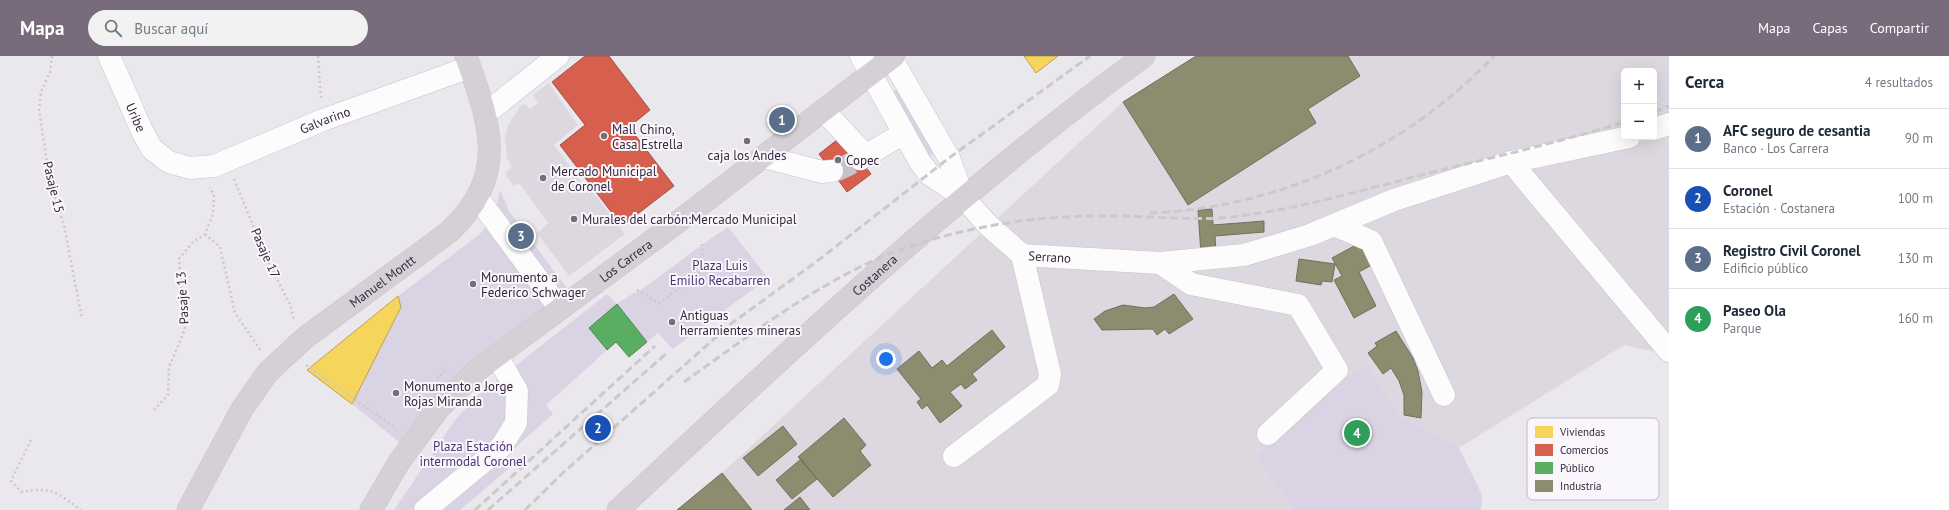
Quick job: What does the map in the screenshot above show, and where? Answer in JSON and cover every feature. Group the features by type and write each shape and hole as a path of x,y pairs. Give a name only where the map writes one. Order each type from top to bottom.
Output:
{"main road":[{"name":"Costanera","path":"618,510 903,248 1048,128 1144,56"},
{"name":"Los Carrera","path":"371,510 388,479 414,442 440,406 459,386 824,111 866,65 891,57"},
{"name":"Manuel Montt","path":"188,510 250,394 268,372 288,352 449,232 464,216 477,197 484,182 490,153 490,140 485,114 468,62"}],"street":[{"name":"Uribe","path":"109,56 147,141 159,155 179,166"},
{"path":"485,114 558,56"},
{"name":"Serrano","path":"891,57 950,158 963,197"},
{"name":"Galvarino","path":"179,166 202,168 225,162 323,120 468,62"},
{"name":"Serrano","path":"866,65 920,162 929,174 963,197 988,225 1022,255 1160,263 1244,255 1310,235 1394,200 1511,162 1621,139"},
{"path":"824,111 863,158 904,133"},
{"path":"1657,128 1669,124"},
{"path":"764,157 822,172 832,171"},
{"path":"1511,162 1669,351"},
{"path":"477,197 560,309"},
{"path":"1334,225 1371,241 1444,395"},
{"path":"954,456 1048,385 1050,374 1022,255"},
{"path":"1160,263 1191,284 1298,305 1337,370 1268,434"},
{"path":"425,510 501,447 516,423 517,391 497,356"}],"path":[{"name":"Pasaje 15","path":"52,56 50,72 41,92 39,110 50,182 64,225 82,319"},
{"path":"318,56 323,120"},
{"path":"202,168 214,196 213,214 206,234 220,247 235,313 263,354"},
{"name":"Pasaje 17","path":"231,173 269,264 290,304 296,326"},
{"name":"Pasaje 13","path":"154,410 168,395 169,367 185,329 179,259 193,242 206,234"},
{"path":"637,290 659,303 703,270 702,244"},
{"path":"288,352 414,442"},
{"path":"31,440 11,481 22,492 38,489 53,491 81,510"}],"shaded area":[{"path":"1196,56 1669,56 1669,355 1624,345 1459,448 1402,417 1366,365 1342,381 1255,457 1295,510 677,510 722,473 1123,102"},
{"name":"Mercado Municipal de Coronel","path":"549,83 578,125 554,145 590,193 592,191 625,234 569,276 537,233 548,223 519,183 514,186 505,174 512,167 507,158 505,137 508,125 520,107 525,104 530,109 538,103 533,95"}],"green space":[{"path":"898,89 934,153 928,158 893,92"},
{"path":"500,190 509,211 572,295 405,447 352,404 401,307 398,296 480,234 494,217"},
{"name":"Plaza Estación intermodal Coronel","path":"728,227 768,278 673,349 658,333 647,342 617,305 589,328 606,351 546,405 553,414 507,455 513,465 460,510 394,510 455,420 476,397 607,294 617,304 648,285"},
{"path":"1366,365 1402,417 1459,448 1482,495 1481,510 1295,510 1255,457 1342,381"}],"building: Viviendas":[{"path":"1024,56 1058,56 1036,73"},
{"path":"398,296 401,307 352,404 307,370"}],"building: Comercios":[{"name":"Mall Chino, Casa Estrella","path":"585,56 609,56 650,110 629,127 674,186 622,226 560,145 585,125 552,82"},
{"path":"842,136 871,174 847,192 819,154"}],"building: Público":[{"path":"617,304 647,342 629,357 616,342 607,350 589,328"}],"building: Industria":[{"path":"1196,56 1348,56 1360,76 1308,109 1316,123 1188,205 1123,102"},
{"path":"1212,209 1213,225 1264,221 1264,232 1215,236 1216,253 1201,254 1198,210"},
{"path":"1367,239 1379,261 1359,272 1376,306 1354,318 1334,280 1342,276 1332,258"},
{"path":"1299,259 1335,264 1332,282 1322,281 1321,285 1296,281"},
{"path":"1174,294 1193,319 1169,334 1165,329 1157,335 1153,329 1102,330 1094,319 1105,311 1123,305 1145,308 1154,307"},
{"path":"992,330 1005,347 972,374 977,380 965,389 961,384 950,392 962,406 940,423 927,405 922,409 917,402 921,399 897,369 919,351 932,368 942,360 947,366"},
{"path":"1396,331 1413,358 1418,371 1422,392 1421,418 1404,415 1404,395 1399,381 1391,368 1383,374 1368,353 1377,346 1375,343"},
{"path":"844,418 866,445 860,451 871,465 833,497 798,457"},
{"path":"783,426 797,444 758,476 743,458"},
{"path":"801,459 817,479 792,499 776,480"},
{"path":"722,473 752,510 677,510"},
{"path":"800,497 810,510 784,510"}],"tunnel":[{"path":"832,171 838,170 860,159"}],"railway":[{"path":"525,510 565,471 732,323 816,262 949,158 1090,56"},
{"path":"1150,213 1198,209 1246,200 1292,186 1337,168 1380,146 1421,119 1459,90 1494,56"},
{"path":"1657,111 1669,106"},
{"path":"684,382 763,326 818,290 875,260 930,240 956,233 1007,223 1059,217 1111,216 1201,219 1231,217 1279,210 1549,144 1621,123"},
{"path":"475,510 655,346"},
{"path":"488,510 668,352"}],"place":[{"name":"AFC seguro de cesantia","path":"782,120"},
{"name":"Mall Chino, Casa Estrella","path":"604,136"},
{"name":"caja los Andes","path":"747,141"},
{"name":"Copec","path":"838,160"},
{"name":"Mercado Municipal de Coronel","path":"543,178"},
{"name":"Murales del carbón:Mercado Municipal","path":"574,219"},
{"name":"Registro Civil Coronel","path":"521,236"},
{"name":"Monumento a Federico Schwager","path":"473,284"},
{"name":"Antiguas herramientes mineras","path":"672,322"},
{"name":"Monumento a Jorge Rojas Miranda","path":"396,393"},
{"name":"Coronel","path":"598,428"},
{"name":"Paseo Ola","path":"1357,433"}],"park label":[{"name":"Plaza Luis Emilio Recabarren","path":"720,272"}]}
